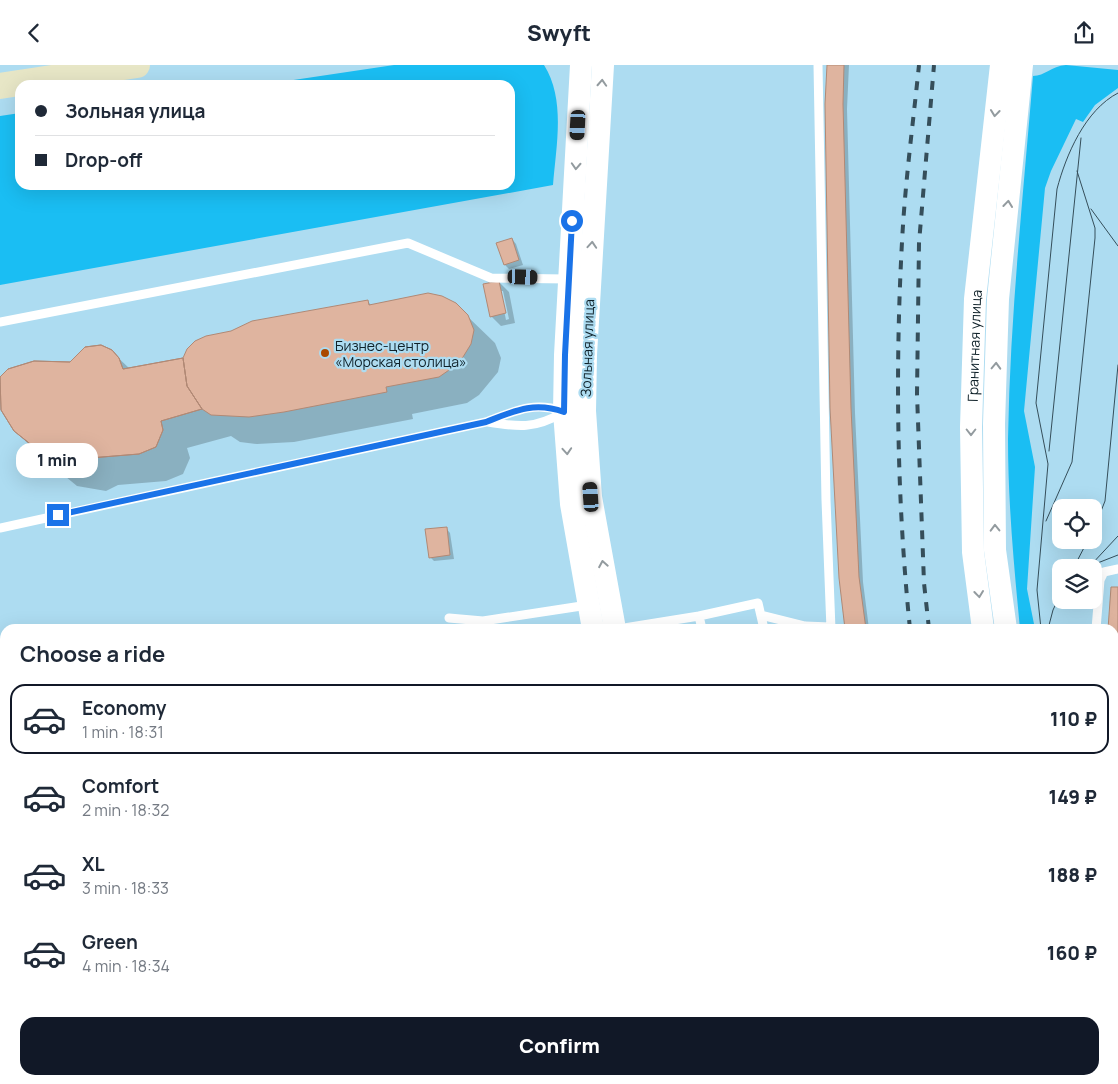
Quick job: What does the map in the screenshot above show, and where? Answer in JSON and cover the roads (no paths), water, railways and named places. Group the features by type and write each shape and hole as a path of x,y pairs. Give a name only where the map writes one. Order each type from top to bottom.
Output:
{"main road":[{"path":"44,80 137,65"},
{"path":"0,87 15,85"}],"street":[{"name":"Зольная улица","path":"581,65 580,279 574,412 591,497 599,602 594,624"},
{"name":"Зольная улица","path":"580,279 603,65"},
{"name":"Гранитная улица","path":"982,624 973,552 971,417 976,299 1001,65"},
{"name":"Гранитная улица","path":"1005,624 995,550 995,395 998,299 1022,65"},
{"name":"Зольная улица","path":"599,602 614,624"}],"lane":[{"path":"818,65 826,500 831,624"},
{"path":"0,322 408,243 491,278 580,279"},
{"path":"0,528 486,422 521,409 547,406 574,412"},
{"path":"486,422 520,427 546,423 574,412"},
{"path":"1096,624 1100,580 1104,572 1118,569"},
{"path":"449,619 483,621 599,602"},
{"path":"649,624 699,616 758,603 763,624"},
{"path":"761,615 797,624"},
{"path":"699,616 701,624"}],"tram line":[{"path":"1040,624 1037,590 1048,464 1036,403 1057,189 1078,135 1096,110 1118,93"},
{"path":"1049,451 1081,138"},
{"path":"1046,521 1072,462 1095,238 1095,228 1077,171"},
{"path":"1091,209 1118,246"},
{"path":"1102,509 1105,501 1118,365"},
{"path":"1097,559 1118,536"},
{"path":"1078,559 1083,549"},
{"path":"1102,561 1118,555"},
{"path":"1049,624 1053,609"}],"railway":[{"path":"910,624 900,484 898,339 903,220 919,65"},
{"path":"928,624 924,583 917,394 919,243 934,65"}],"place":[{"name":"Бизнес-центр «Морская столица»","path":"325,353"}]}
